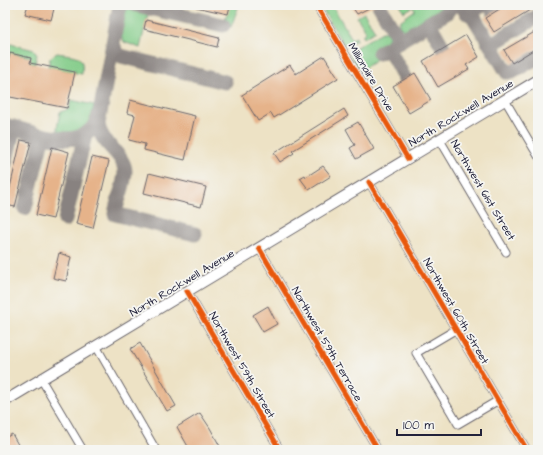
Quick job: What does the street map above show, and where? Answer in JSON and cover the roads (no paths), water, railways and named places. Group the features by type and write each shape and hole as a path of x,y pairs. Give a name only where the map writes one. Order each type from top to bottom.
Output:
{"main road":[{"name":"North Rockwell Avenue","path":"5,400 538,80"}],"street":[{"name":"Millionaire Drive","path":"316,5 408,159"},
{"path":"505,100 538,156"},
{"name":"Northwest 61st Street","path":"440,140 506,252"},
{"name":"Northwest 60th Street","path":"369,182 527,450"},
{"name":"Northwest 59th Terrace","path":"259,248 378,450"},
{"name":"Northwest 59th Street","path":"187,291 280,450"},
{"path":"455,330 416,352 458,424 498,401"},
{"path":"96,346 156,450"},
{"path":"41,379 83,450"}]}
